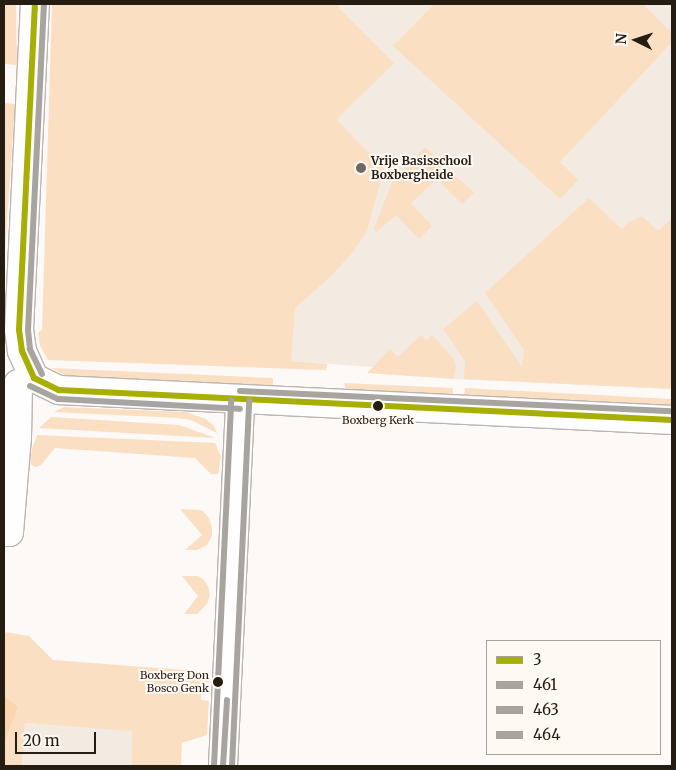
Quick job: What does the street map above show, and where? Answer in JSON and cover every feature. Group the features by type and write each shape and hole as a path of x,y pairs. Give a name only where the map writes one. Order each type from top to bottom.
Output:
{"street":[{"path":"4,532 10,532 22,351 12,298 35,4"},
{"path":"19,384 59,390 240,400 672,420"},
{"path":"223,766 240,400"}],"shaded area":[{"path":"4,4 16,4 17,65 4,64"},
{"path":"52,4 339,4 339,8 394,63 339,117 338,121 384,169 367,231 353,252 330,277 295,308 291,361 327,364 326,370 48,360 40,346 38,333 42,330"},
{"name":"Vrije Basisschool Boxbergheide","path":"56,4 672,4 672,389 454,379 373,367 291,361"},
{"path":"434,4 643,4 672,33 672,42 560,162 578,180 560,199 393,46"},
{"path":"4,103 15,104 4,266"},
{"path":"425,147 474,193 462,204 437,179 411,203 432,226 419,239 396,215 377,232 374,229 392,182"},
{"path":"589,198 622,229 629,222 642,216 658,231 672,218 672,389 464,379 465,361 443,329 477,301 522,367 524,350 485,293"},
{"path":"421,335 426,340 432,335 453,358 456,366 454,379 367,373 390,349 398,357"},
{"path":"51,368 273,378 273,388 71,378"},
{"path":"344,383 453,388 453,396 346,391"},
{"path":"465,388 672,399 672,408 464,396"},
{"path":"64,407 186,412 206,419 214,426 217,433 191,420 178,418 54,412"},
{"path":"51,417 179,425 216,438 39,428"},
{"path":"37,435 215,443 221,457 218,474 211,474 195,458 55,448 41,465 35,467 30,464 32,449"},
{"path":"180,509 203,511 209,518 212,536 207,545 197,550 185,550 202,535"},
{"path":"182,576 198,576 208,586 210,595 207,604 197,614 184,614 198,596"},
{"path":"4,632 29,636 53,660 210,672 209,682 202,682 201,700 209,701 207,735 182,743 181,766 132,766 132,731 25,723 22,766 4,766 4,745 18,707 4,695"},
{"path":"4,695 18,707 4,745"},
{"path":"139,722 181,766 22,766 25,723 101,728"}],"transit line":[{"name":"3","path":"34,378 22,351 19,330 35,4"},
{"name":"461","path":"42,374 30,349 28,330 44,4"},
{"name":"3","path":"34,378 59,390 672,420"},
{"name":"461","path":"30,386 58,399 240,409"},
{"name":"463","path":"240,391 672,411"},
{"name":"463","path":"214,766 231,400"},
{"name":"461","path":"232,766 249,400"},
{"name":"464","path":"223,766 227,700"}],"place":[{"name":"Vrije Basisschool Boxbergheide","path":"361,168"},
{"name":"Boxberg Kerk","path":"378,406"},
{"name":"Boxberg Don Bosco Genk","path":"218,682"}]}
